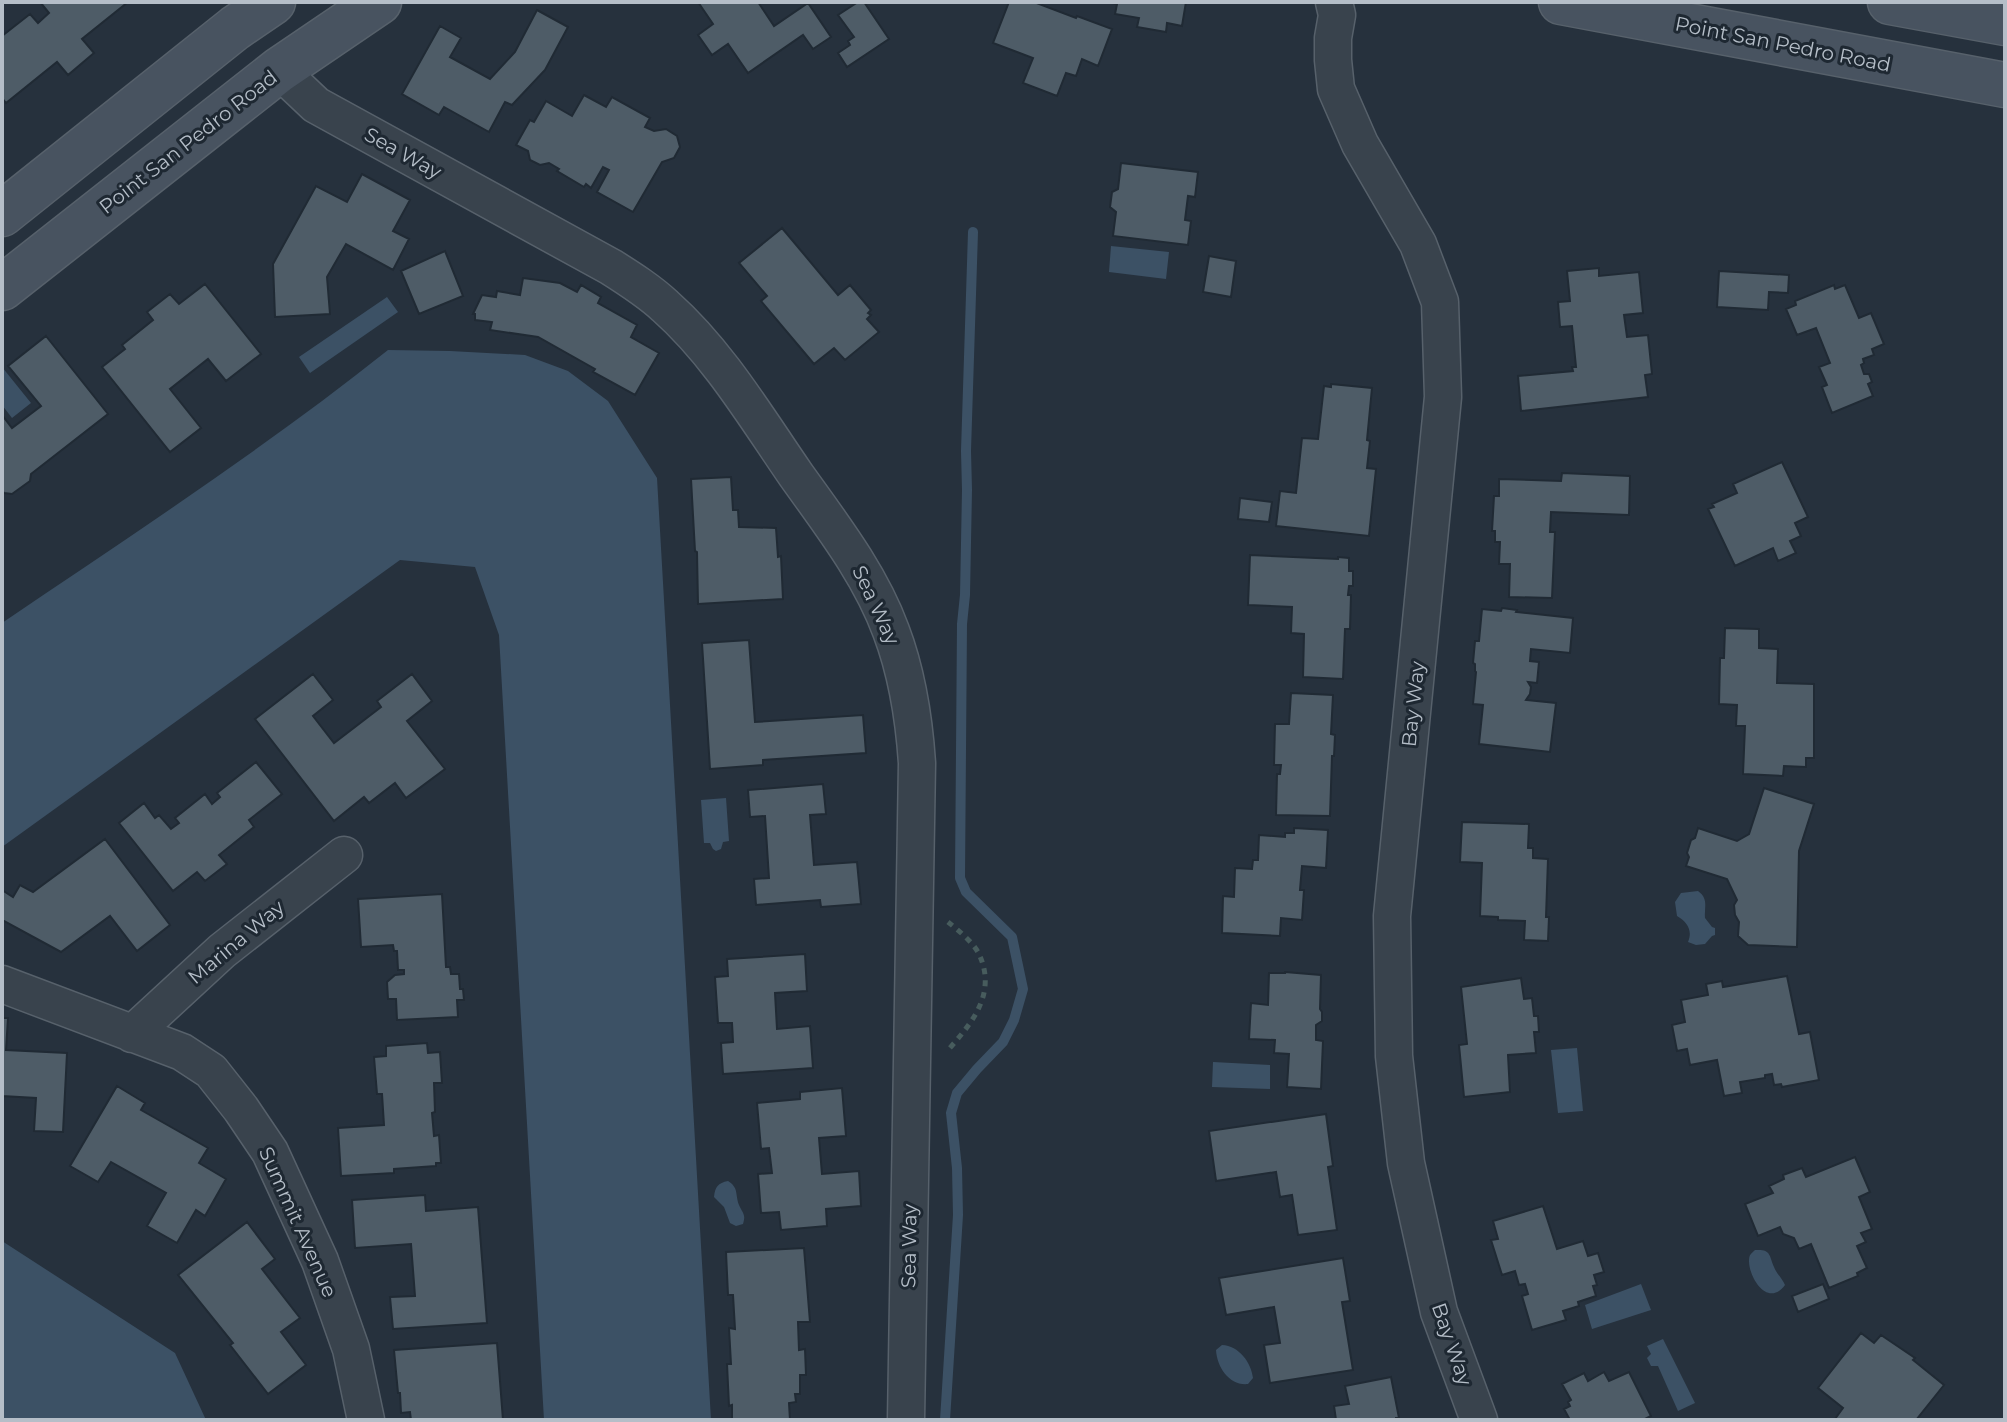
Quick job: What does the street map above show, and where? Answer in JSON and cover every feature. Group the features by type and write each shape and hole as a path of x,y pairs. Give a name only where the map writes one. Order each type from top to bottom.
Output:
{"main road":[{"path":"2,214 235,28 273,2"},
{"name":"Point San Pedro Road","path":"2,288 279,70 379,2"},
{"name":"Point San Pedro Road","path":"1561,2 2005,85"},
{"path":"1890,2 2005,23"}],"street":[{"name":"Bay Way","path":"1334,2 1337,15 1333,38 1336,89 1360,144 1418,244 1440,302 1443,397 1392,916 1394,1056 1406,1163 1439,1312 1479,1420"},
{"name":"Sea Way","path":"279,70 316,105 611,267 664,304 705,346 841,538 891,629 907,682 915,739 917,790 906,1420"},
{"name":"Marina Way","path":"132,1034 222,951 344,855"},
{"name":"Summit Avenue","path":"2,984 182,1052 211,1071 270,1152 320,1261 351,1349 366,1420"}],"path":[{"path":"913,1061 949,1050 980,1008 986,980 978,952 959,932 941,916 923,910 915,911"}],"water":[{"path":"1111,246 1169,252 1166,279 1109,272"},
{"path":"387,297 398,312 310,373 299,357"},
{"path":"388,350 525,355 568,371 608,401 657,478 711,1420 544,1420 499,635 475,567 400,560 2,847 2,623 246,456"},
{"path":"2,367 31,403 12,418 2,405"},
{"path":"726,798 729,841 723,842 721,849 716,851 710,843 704,843 701,800"},
{"path":"1698,891 1705,900 1705,918 1715,928 1715,935 1705,944 1696,945 1688,942 1689,930 1677,916 1675,902 1681,893"},
{"path":"1577,1048 1583,1111 1558,1113 1551,1050"},
{"path":"1213,1062 1270,1065 1270,1089 1212,1087"},
{"path":"728,1181 735,1189 744,1216 743,1224 736,1226 730,1223 724,1207 714,1197 718,1186"},
{"path":"2,1241 175,1353 206,1420 2,1420"},
{"path":"1755,1250 1769,1254 1785,1285 1779,1291 1766,1292 1756,1282 1749,1261"},
{"path":"1641,1284 1651,1310 1592,1329 1585,1305"},
{"path":"1663,1339 1695,1403 1678,1411 1658,1366 1651,1366 1647,1358 1651,1354 1647,1346"},
{"path":"1222,1345 1234,1348 1247,1361 1253,1378 1248,1384 1230,1379 1222,1369 1216,1350"}],"building":[{"path":"40,2 128,2 82,39 94,53 68,75 57,62 6,103 2,98 2,36 30,14 38,23 49,13"},
{"path":"698,2 758,2 774,26 808,3 831,37 813,49 803,35 748,73 728,44 712,55 698,35 713,24"},
{"path":"858,2 864,2 889,39 847,67 838,53 850,45 848,41 854,37 838,15"},
{"path":"1009,2 1034,2 1112,29 1098,66 1082,59 1076,76 1066,73 1057,96 1023,83 1033,58 993,43"},
{"path":"1108,2 1186,2 1182,26 1167,23 1166,32 1137,27 1139,18 1115,14 1117,4"},
{"path":"537,10 568,27 545,70 512,105 505,102 489,132 444,107 439,115 402,94 440,26 461,38 450,57 490,79 515,52"},
{"path":"584,95 606,107 612,97 650,118 645,127 654,131 666,129 677,136 680,147 674,158 662,162 633,212 597,192 609,170 603,167 591,188 586,184 584,187 549,163 540,165 530,160 528,151 516,145 530,120 534,122 546,101 572,116"},
{"path":"1121,163 1198,172 1195,197 1188,196 1185,220 1191,221 1188,245 1113,236 1116,212 1110,207 1112,192 1118,189"},
{"path":"362,174 410,200 393,231 409,239 393,270 346,244 327,277 330,314 275,317 273,264 316,186 347,202"},
{"path":"782,228 838,295 850,285 871,310 867,319 879,332 845,360 834,348 814,364 761,301 767,296 739,263"},
{"path":"445,251 463,296 419,314 401,271"},
{"path":"1209,256 1236,261 1231,297 1203,292"},
{"path":"1599,268 1599,276 1639,272 1643,313 1624,315 1627,337 1648,335 1652,374 1645,375 1648,397 1521,411 1518,376 1573,371 1572,367 1576,367 1572,326 1560,327 1558,302 1570,301 1567,271"},
{"path":"1719,271 1789,275 1788,293 1769,292 1768,310 1717,307"},
{"path":"523,278 560,283 577,292 581,285 601,297 598,303 637,325 631,337 659,353 635,395 538,337 490,330 492,322 475,320 473,314 482,295 496,297 497,291 520,295"},
{"path":"205,284 261,354 226,381 208,359 170,389 201,428 170,452 102,367 125,349 122,345 153,320 147,312 170,294 179,304"},
{"path":"1834,285 1835,289 1845,285 1859,318 1871,313 1884,344 1872,349 1874,355 1863,359 1861,365 1864,374 1869,374 1872,382 1868,384 1873,396 1832,413 1822,387 1827,385 1819,367 1830,363 1816,328 1797,335 1786,309 1796,305 1795,301"},
{"path":"46,336 108,414 31,474 30,481 12,494 4,493 2,415 12,428 41,406 8,366"},
{"path":"1331,384 1372,388 1367,468 1376,469 1369,536 1276,526 1280,491 1296,493 1302,438 1318,439 1324,386 1331,387"},
{"path":"1782,462 1808,517 1795,523 1801,536 1790,541 1796,553 1778,561 1773,548 1735,566 1708,509 1714,507 1712,504 1737,493 1733,484"},
{"path":"1562,473 1630,476 1629,515 1551,512 1550,532 1555,532 1552,598 1509,597 1510,564 1499,564 1500,542 1495,542 1495,531 1492,531 1494,496 1499,496 1499,479 1561,481"},
{"path":"731,477 733,510 738,510 739,527 776,528 783,599 698,604 691,479"},
{"path":"1240,498 1272,502 1269,522 1238,519"},
{"path":"1250,555 1349,558 1353,586 1349,586 1348,595 1351,595 1350,629 1345,629 1343,679 1303,677 1304,634 1291,633 1292,607 1248,605"},
{"path":"1502,608 1573,618 1570,653 1531,649 1530,661 1539,662 1537,683 1528,682 1531,687 1526,700 1556,703 1550,752 1479,744 1483,705 1473,704 1475,641 1479,641 1482,609 1501,611"},
{"path":"1725,628 1759,629 1759,648 1778,649 1777,683 1814,684 1814,758 1806,758 1806,767 1784,766 1783,776 1743,774 1745,726 1736,726 1737,705 1719,704 1720,658 1724,658"},
{"path":"749,640 755,722 863,715 866,753 763,760 763,765 710,769 702,643"},
{"path":"313,674 333,700 313,716 334,743 381,707 377,701 412,674 432,701 407,721 445,769 406,798 395,783 369,803 364,797 334,821 255,719"},
{"path":"1291,693 1333,695 1331,734 1335,735 1330,816 1276,815 1277,774 1280,774 1281,765 1274,765 1275,724 1289,724"},
{"path":"256,762 282,794 249,820 254,827 219,855 227,864 205,881 197,872 173,891 119,823 144,803 155,818 159,815 171,829 179,823 175,818 205,794 212,804 220,797 217,793"},
{"path":"823,784 826,814 810,815 814,865 857,862 861,904 821,907 820,900 756,905 754,879 769,878 765,816 750,817 748,790"},
{"path":"1764,788 1814,804 1799,851 1797,947 1748,945 1738,936 1739,922 1734,905 1737,900 1727,879 1686,866 1691,840 1695,838 1698,828 1737,841 1749,834"},
{"path":"1462,822 1529,824 1528,848 1533,848 1533,858 1548,859 1548,941 1524,940 1525,921 1480,916 1482,863 1460,862"},
{"path":"1294,828 1328,830 1326,868 1302,866 1302,920 1281,918 1280,936 1222,933 1223,896 1234,897 1235,868 1252,869 1253,860 1258,860 1259,835 1285,837 1285,833 1294,833"},
{"path":"105,839 170,925 137,951 110,916 61,952 2,920 2,890 13,897 20,885 33,892"},
{"path":"442,894 446,967 450,967 451,974 459,974 460,989 463,989 464,1000 457,1000 458,1017 397,1020 396,999 388,999 387,982 395,975 404,974 404,970 398,970 397,951 394,951 393,945 361,947 358,899"},
{"path":"805,954 807,991 775,993 777,1029 810,1026 813,1068 723,1074 721,1043 733,1042 732,1023 718,1023 715,977 728,976 727,959"},
{"path":"1269,973 1321,975 1322,1021 1316,1025 1316,1040 1323,1041 1321,1089 1287,1087 1289,1054 1274,1053 1275,1040 1249,1039 1251,1003 1268,1005"},
{"path":"1787,976 1799,1034 1810,1032 1819,1080 1782,1087 1781,1084 1774,1085 1772,1074 1765,1075 1765,1078 1740,1082 1742,1093 1724,1096 1717,1060 1690,1065 1687,1049 1677,1051 1672,1025 1685,1022 1681,1000 1708,995 1706,984 1722,981 1723,987"},
{"path":"1521,978 1524,999 1532,998 1534,1016 1538,1016 1539,1032 1534,1032 1536,1053 1508,1055 1510,1092 1464,1097 1459,1045 1467,1044 1461,987"},
{"path":"2,1018 8,1018 6,1050 67,1053 63,1132 34,1131 36,1098 2,1096"},
{"path":"427,1043 428,1053 440,1052 442,1083 434,1083 435,1112 432,1113 434,1136 439,1135 441,1163 394,1169 394,1173 341,1176 338,1128 384,1125 382,1094 377,1094 374,1057 386,1056 386,1046"},
{"path":"117,1086 145,1103 141,1110 208,1148 199,1163 226,1179 205,1216 196,1210 177,1243 147,1226 166,1193 111,1162 98,1182 70,1166"},
{"path":"842,1088 846,1136 819,1138 822,1174 859,1171 861,1206 826,1209 827,1226 781,1230 779,1212 761,1213 758,1174 772,1173 769,1148 761,1149 757,1103 800,1099 800,1092"},
{"path":"1326,1114 1333,1166 1328,1167 1337,1230 1298,1235 1292,1195 1280,1197 1276,1172 1216,1181 1209,1131"},
{"path":"1855,1157 1870,1192 1859,1197 1872,1229 1861,1233 1866,1242 1857,1246 1867,1268 1857,1273 1858,1276 1829,1288 1811,1244 1799,1249 1794,1238 1783,1234 1780,1227 1758,1236 1745,1204 1773,1193 1769,1186 1784,1179 1783,1175 1802,1168 1806,1177"},
{"path":"425,1195 426,1211 478,1207 487,1323 393,1329 390,1297 415,1296 411,1244 355,1248 352,1200"},
{"path":"1543,1206 1557,1249 1583,1241 1588,1256 1598,1253 1604,1272 1594,1275 1596,1296 1563,1311 1566,1320 1532,1330 1522,1296 1528,1294 1525,1284 1519,1285 1515,1271 1502,1275 1491,1240 1498,1239 1493,1221"},
{"path":"247,1222 275,1259 262,1269 300,1318 281,1332 306,1365 268,1394 230,1345 233,1343 178,1275"},
{"path":"804,1248 810,1322 798,1322 799,1350 805,1349 806,1375 800,1375 800,1394 795,1394 796,1402 789,1403 790,1420 732,1420 727,1364 731,1364 729,1328 735,1329 733,1295 728,1295 726,1252"},
{"path":"1343,1258 1350,1301 1342,1302 1353,1370 1270,1383 1264,1345 1280,1343 1274,1307 1226,1315 1219,1278"},
{"path":"1823,1284 1829,1299 1798,1312 1792,1296"},
{"path":"1861,1333 1874,1343 1881,1335 1915,1358 1913,1360 1944,1385 1916,1420 1835,1419 1843,1408 1818,1388"},
{"path":"497,1343 503,1420 411,1420 410,1412 401,1413 394,1350"},
{"path":"1604,1372 1609,1381 1629,1372 1651,1416 1643,1420 1570,1420 1564,1409 1570,1406 1568,1402 1571,1400 1562,1384 1584,1373 1588,1381"},
{"path":"1391,1377 1399,1418 1336,1420 1334,1406 1349,1404 1345,1386"}],"waterway":[{"path":"945,1420 958,1215 951,1113 957,1093 1003,1042 1014,1020 1023,989 1012,937 966,892 960,878 962,624 973,232"}]}
